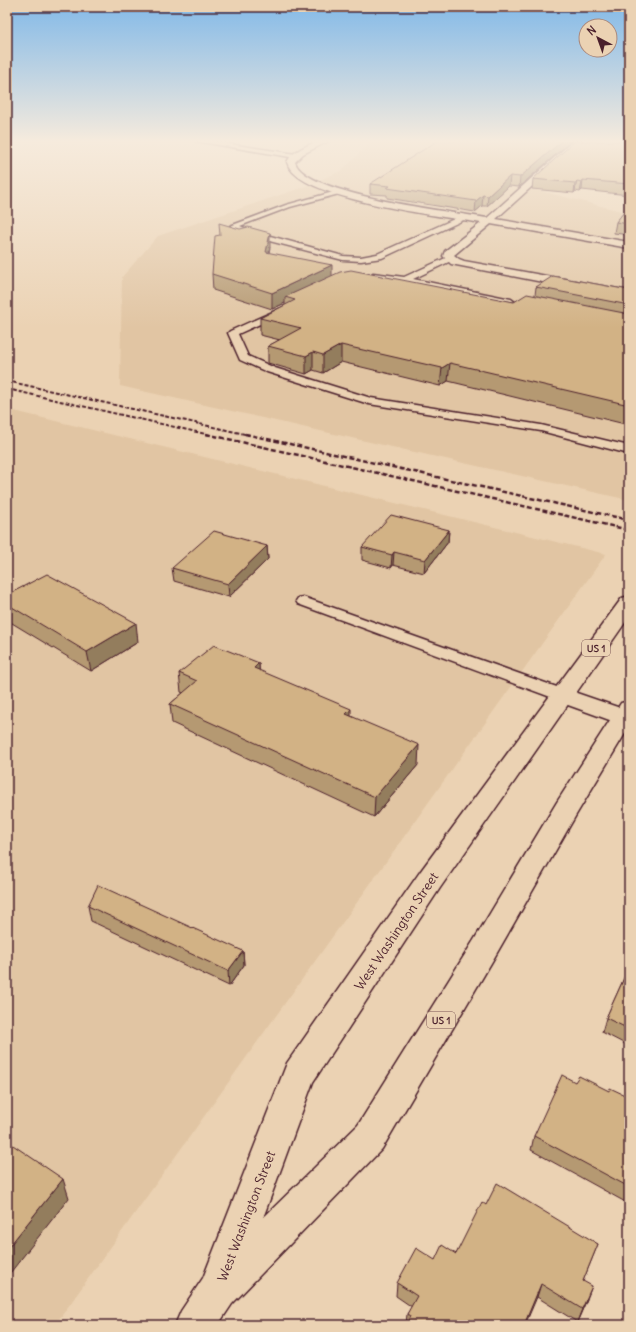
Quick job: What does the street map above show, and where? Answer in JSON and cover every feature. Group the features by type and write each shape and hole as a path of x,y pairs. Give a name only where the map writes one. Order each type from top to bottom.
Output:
{"street":[{"path":"385,203 629,245"},
{"path":"509,203 449,253 448,256 464,264 629,295"},
{"name":"West Washington Street","path":"218,1290 300,1074 430,880 629,602"},
{"path":"562,695 627,715"},
{"name":"West Washington Street","path":"195,1325 218,1290 370,1137 484,949 566,809 627,715"}],"lane":[{"path":"298,203 234,226 249,233 343,258 361,259 379,256 466,217"},
{"path":"405,280 450,258"},
{"path":"366,277 374,276 405,280 521,304"},
{"path":"288,307 233,334 244,358 271,370 369,401 541,428 629,450"},
{"path":"303,602 562,695"}],"shaded area":[{"path":"256,203 589,203 629,213 629,500 120,386 122,277 158,236"},
{"path":"10,410 606,554 55,1325 7,1325 7,411"}],"building":[{"path":"629,206 629,224 616,222"},
{"path":"219,223 240,229 248,227 270,233 266,252 332,265 272,293 212,274 215,236 220,235"},
{"path":"351,270 514,302 527,294 629,314 629,405 450,363 442,368 341,345 323,355 313,352 306,356 268,346 301,328 260,318 295,300 285,297 340,272"},
{"path":"553,276 629,290 629,305 536,287"},
{"path":"391,515 449,530 425,560 394,552 392,555 362,547"},
{"path":"214,531 267,546 228,584 172,568"},
{"path":"47,574 136,623 87,652 7,604 7,595"},
{"path":"214,645 259,663 254,668 351,709 346,714 419,745 375,797 170,704 197,681 179,673"},
{"path":"98,885 243,951 228,971 88,906"},
{"path":"629,967 629,1029 606,1018"},
{"path":"562,1075 575,1082 579,1076 609,1091 610,1088 629,1097 629,1187 534,1136"},
{"path":"7,1141 63,1179 7,1249"},
{"path":"497,1183 598,1244 583,1281 592,1286 582,1309 541,1284 524,1325 406,1325 410,1316 407,1314 417,1296 397,1283 416,1248 435,1260 442,1245 456,1254 482,1202 486,1205"}],"railway":[{"path":"7,381 249,435"},
{"path":"7,389 210,435"},
{"path":"206,434 629,530"},
{"path":"245,434 629,520"}]}
